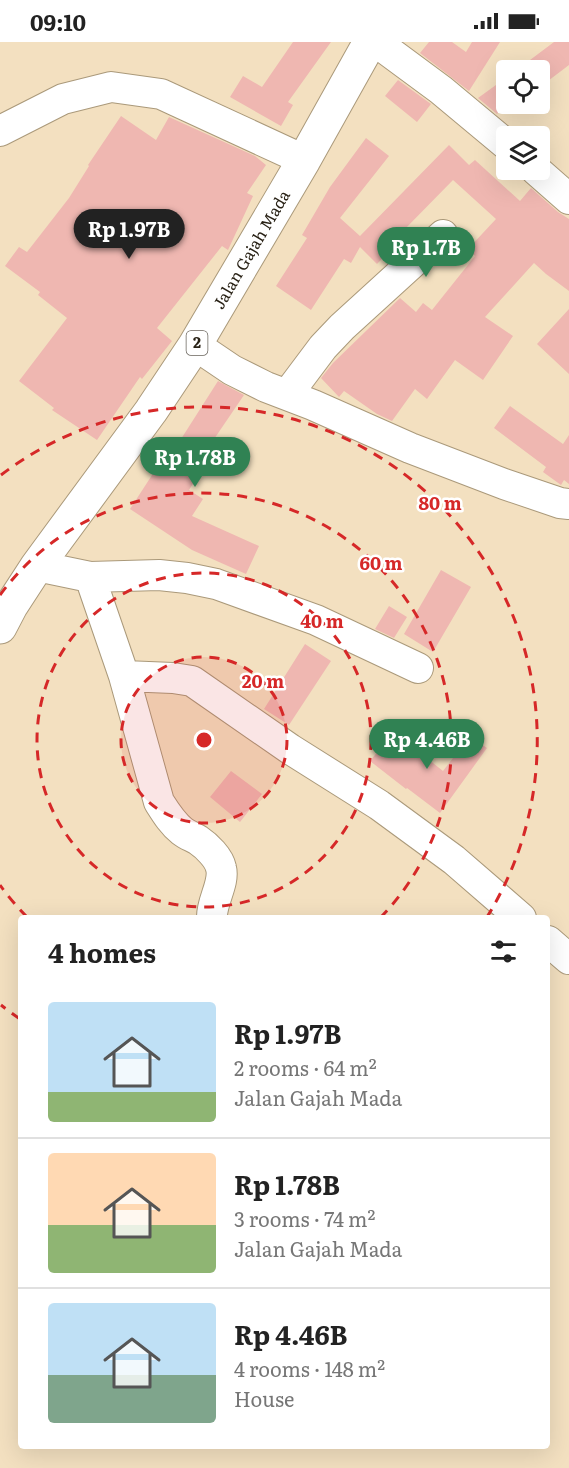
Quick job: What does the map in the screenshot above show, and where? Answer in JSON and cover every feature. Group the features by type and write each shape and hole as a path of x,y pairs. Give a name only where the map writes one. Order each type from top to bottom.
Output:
{"highway":[{"name":"Jalan Gajah Mada","path":"0,627 37,566 151,411 195,345 370,42"}],"street":[{"path":"376,42 441,90 496,136"},
{"path":"0,130 63,99 111,87 161,94 303,160"},
{"path":"547,180 569,199"},
{"path":"287,395 323,347 342,327 444,235"},
{"path":"195,345 232,370 266,387 410,448 504,484 569,504"},
{"path":"37,566 90,577 159,575 216,584 316,620 418,668"},
{"path":"90,577 124,676 159,802 170,819 183,832 200,842 214,855 222,869 212,915"},
{"path":"124,676 192,681 290,749 379,805 454,860 518,915"},
{"path":"550,943 569,959"}],"building":[{"path":"293,42 331,42 288,102 293,105 281,126 230,97 243,76 262,87"},
{"path":"429,42 452,42 466,52 472,42 500,42 469,91 420,53"},
{"path":"554,42 569,42 569,65 550,79 550,60 530,60"},
{"path":"398,80 431,104 417,122 385,96"},
{"path":"496,85 496,113 478,98"},
{"path":"121,116 156,140 169,117 255,156 266,165 247,193 253,196 228,250 222,246 157,328 172,341 142,379 140,377 97,440 52,410 54,408 19,381 67,318 38,295 40,292 5,266 19,247 27,252 69,198"},
{"path":"366,138 389,156 340,218 360,236 449,145 469,165 475,160 520,201 531,188 569,219 569,291 534,263 485,317 513,336 483,380 455,360 427,399 415,389 392,421 377,414 344,391 339,397 321,378 333,363 400,298 416,312 423,303 432,310 475,256 468,249 496,219 453,180 402,232 405,235 377,264 360,247 351,263 344,259 311,310 276,286 307,238 302,235 330,187"},
{"path":"569,309 569,374 537,344"},
{"path":"218,381 244,395 199,464 203,468 189,490 203,499 192,516 259,546 246,574 192,550 130,509 156,469 160,472"},
{"path":"510,406 563,444 569,435 569,484 564,480 561,485 543,472 546,467 494,428"},
{"path":"441,570 471,587 433,652 404,634"},
{"path":"389,606 407,617 394,638 375,629"},
{"path":"305,644 331,661 289,725 264,709"},
{"path":"394,732 443,771 470,736 487,748 440,813 370,761"},
{"path":"231,771 262,794 240,822 210,797"}]}
